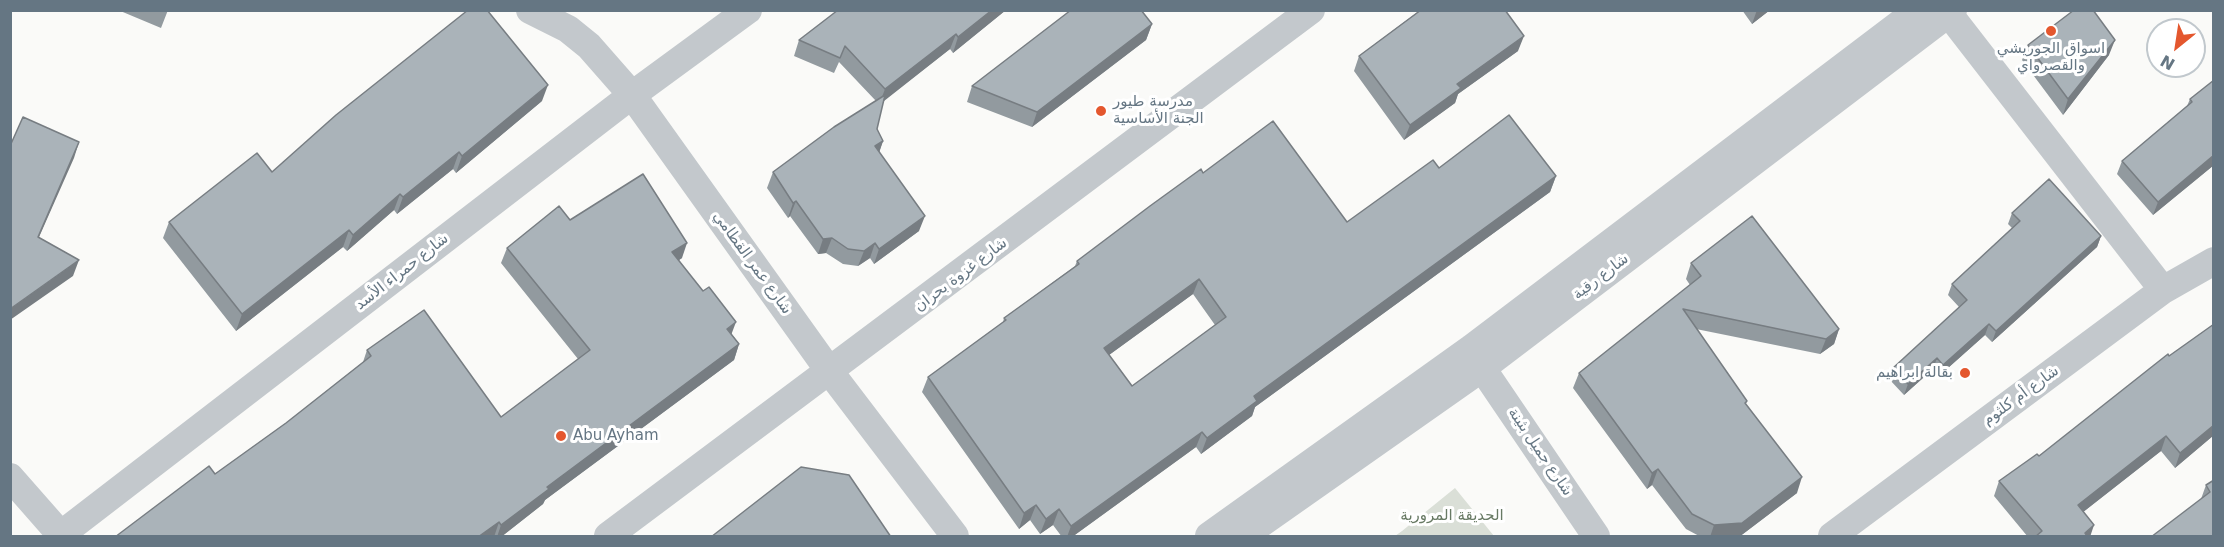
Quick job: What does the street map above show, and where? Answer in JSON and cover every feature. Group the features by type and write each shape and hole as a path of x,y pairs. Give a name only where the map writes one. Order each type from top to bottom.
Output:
{"street":[{"name":"شارع عمر القطامي","path":"530,10 568,30 589,46 632,95 831,372 955,537"},
{"name":"شارع حمراء الأسد","path":"60,536 632,95 748,10"},
{"name":"شارع غزوة بحران","path":"608,537 1311,10"},
{"name":"شارع رقية","path":"1209,537 1472,348 1918,10"},
{"name":"شارع رقية","path":"1244,537 1482,368 1951,12"},
{"path":"1951,12 2163,290"},
{"name":"شارع أم كلثوم","path":"1832,537 2163,290 2214,261"},
{"name":"شارع جميل بثينة","path":"1482,368 1596,537"},
{"path":"10,477 60,536"}],"green space":[{"name":"الحديقة المرورية","path":"1455,488 1494,536 1395,536 1402,531"}],"building":[{"path":"468,10 487,10 548,85 462,156 459,152 403,197 400,194 353,235 349,230 242,314 169,222 257,153 272,172 336,115"},
{"path":"838,10 992,10 958,37 956,34 885,89 845,46 840,58 799,40"},
{"path":"1071,10 1141,10 1152,24 1037,112 972,86"},
{"path":"1421,10 1505,10 1524,36 1457,84 1461,88 1410,125 1359,56"},
{"path":"2074,10 2093,10 2115,40 2068,99 2028,45"},
{"path":"2214,80 2214,155 2158,202 2122,161 2192,102 2190,99"},
{"path":"885,95 877,129 883,141 875,146 925,216 879,249 875,243 864,251 848,249 832,238 823,239 796,201 793,203 773,172 834,127"},
{"path":"1509,115 1556,176 1254,396 1257,401 1207,438 1202,432 1071,526 1059,509 1046,519 1036,505 1024,513 928,377 1079,264 1077,261 1150,206 1201,169 1203,173 1273,121 1347,222 1433,160 1439,168","holes":["1199,279 1226,317 1132,386 1104,348"]},
{"path":"23,117 79,142 38,237 79,260 10,309 10,146"},
{"path":"643,174 687,243 672,252 703,291 709,287 736,322 727,329 739,344 547,487 549,489 501,525 499,522 478,537 115,537 209,466 215,474 286,423 371,356 367,350 424,310 501,417 590,350 507,248 559,206 570,220"},
{"path":"2049,179 2101,236 1996,331 1989,324 1943,365 1937,358 1908,384 1893,368 1967,300 1952,284 2020,221 2012,213"},
{"path":"1752,216 1839,329 1826,339 1683,309 1747,401 1745,403 1802,477 1742,523 1714,525 1692,514 1658,469 1652,473 1579,373 1701,276 1691,263"},
{"path":"2214,324 2214,425 2180,453 2166,436 2078,505 2094,525 2085,533 2087,537 2035,537 2042,531 1999,481 2037,454 2039,456 2168,354 2169,356"},
{"path":"801,467 849,475 891,537 711,537"},
{"path":"2214,480 2214,537 2151,537 2210,492 2206,485"}],"place":[{"name":"اسواق الجوريشي والقصرواي","path":"2051,31"},
{"name":"مدرسة طيور الجنة الأساسية","path":"1101,111"},
{"name":"بقالة ابراهيم","path":"1965,373"},
{"name":"Abu Ayham","path":"561,436"}]}
